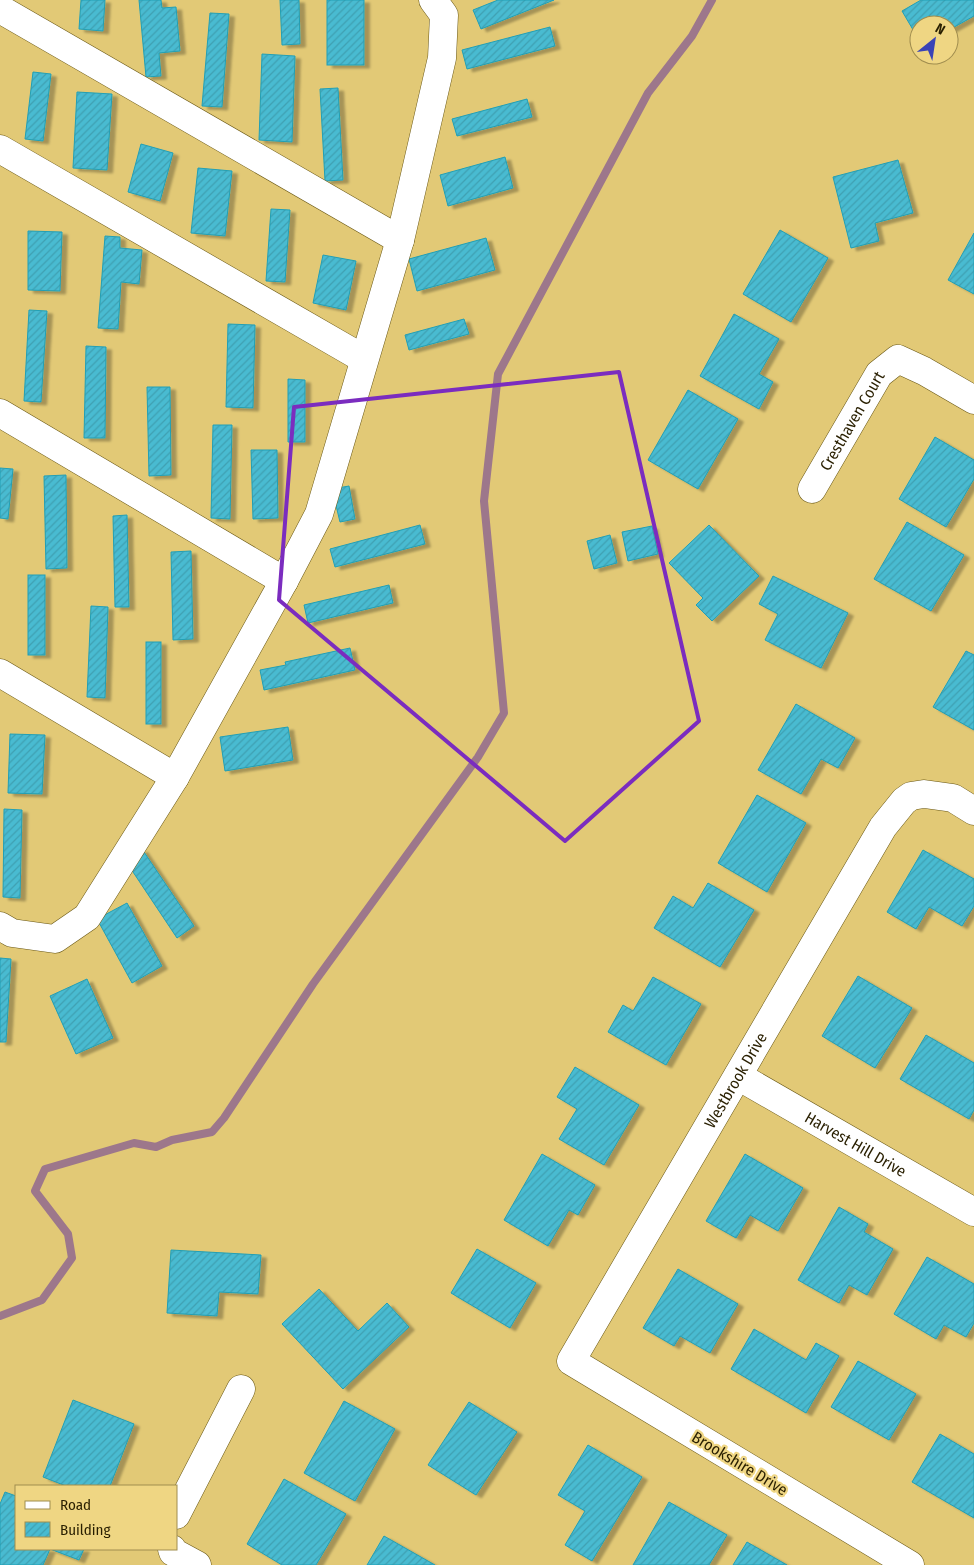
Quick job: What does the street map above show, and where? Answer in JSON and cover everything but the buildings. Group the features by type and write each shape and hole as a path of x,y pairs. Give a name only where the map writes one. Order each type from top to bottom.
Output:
{"street":[{"path":"0,926 12,933 55,939 87,917 175,777 319,514 400,240 442,58 444,15 433,0"},
{"path":"0,9 400,240"},
{"path":"0,149 364,359"},
{"name":"Cresthaven Court","path":"812,489 879,374 898,359 924,371 974,400"},
{"path":"0,413 284,581"},
{"path":"0,673 175,777"},
{"name":"Westbrook Drive","path":"570,1362 883,827 904,801 911,796 924,794 952,798 974,811"},
{"name":"Harvest Hill Drive","path":"738,1076 974,1212"},
{"name":"Brookshire Drive","path":"570,1362 910,1565"},
{"path":"178,1511 241,1388"},
{"path":"173,1550 196,1565"}],"highlighted area":[{"path":"619,372 699,721 565,841 279,600 294,407"}],"waterway":[{"path":"0,1316 42,1300 72,1258 68,1234 35,1191 45,1169 134,1143 156,1147 172,1140 212,1132 224,1118 313,984 478,757 504,713 484,501 498,374 648,93 692,36 712,0"}]}
